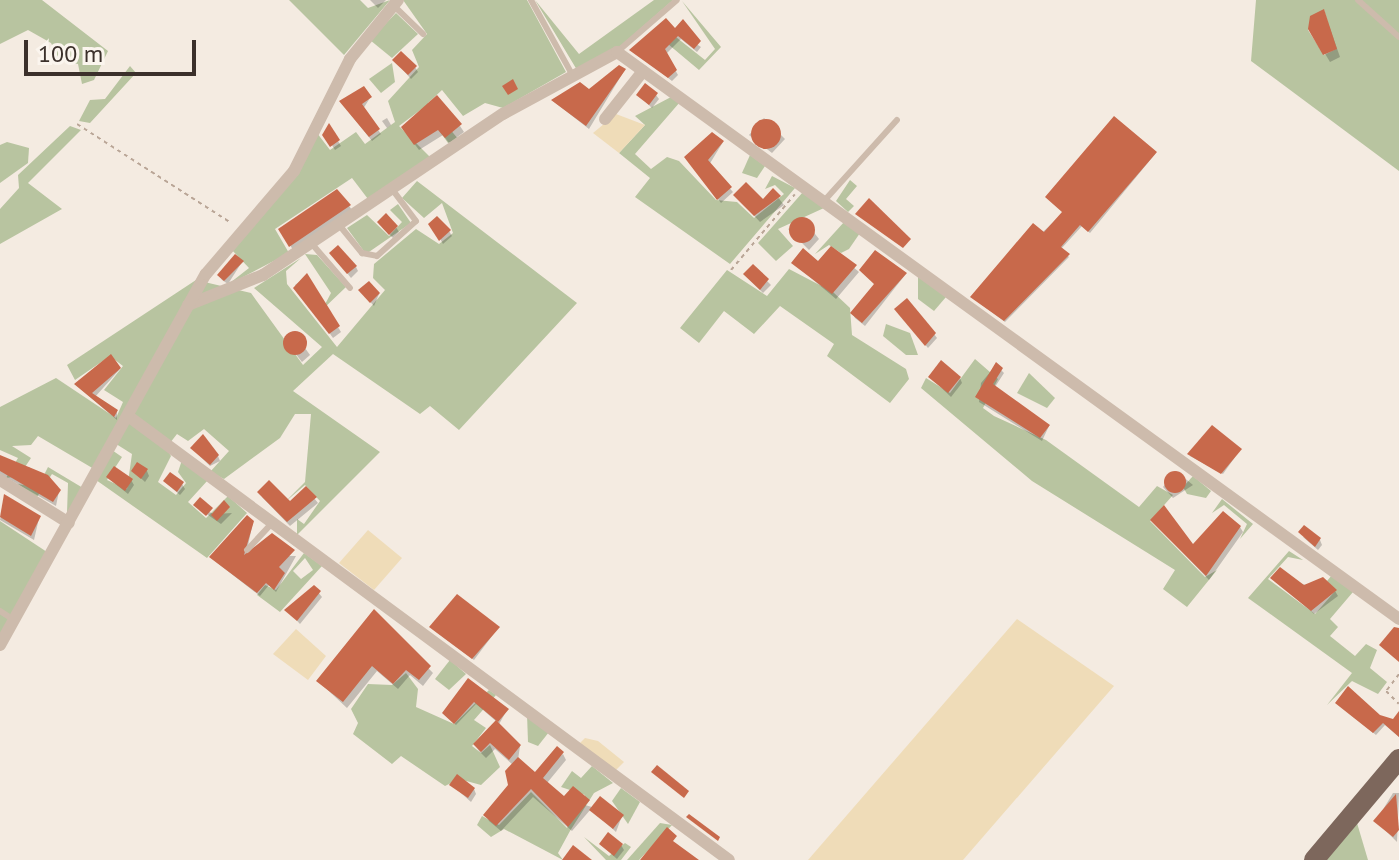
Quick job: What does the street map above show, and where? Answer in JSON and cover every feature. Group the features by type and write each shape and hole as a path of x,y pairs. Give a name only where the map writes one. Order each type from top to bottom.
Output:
{"main road":[{"path":"1314,860 1399,759"}],"street":[{"path":"0,645 188,305 241,230 294,171 350,59 396,2"},
{"path":"188,305 252,280 393,191 503,114 617,52 1399,619"},
{"path":"605,119 643,71"},
{"path":"128,416 729,860"},
{"path":"0,480 69,523"}],"lane":[{"path":"531,0 573,76"},
{"path":"617,52 677,0"},
{"path":"1358,0 1399,37"},
{"path":"396,2 423,34"},
{"path":"824,201 897,120"},
{"path":"340,226 362,253 377,256 416,221 393,191"},
{"path":"312,244 350,288"},
{"path":"247,550 271,524"},
{"path":"0,611 14,620"}],"path":[{"path":"77,124 241,230"},
{"path":"731,270 802,186"},
{"path":"1399,674 1386,691 1399,704"}],"green space":[{"path":"0,0 42,0 108,51 94,80 82,84 78,64 60,61 51,43 28,30 0,44"},
{"path":"289,0 360,0 368,8 390,0 344,55"},
{"path":"403,0 527,0 566,72 503,108 485,103 463,116 442,90 428,103 459,140 448,143 423,108 399,126 430,157 371,203 352,178 275,229 289,253 226,286 249,268 231,249 317,133 330,150 356,132 365,144 395,122 388,101 419,67 412,50 427,34"},
{"path":"535,0 579,54 654,0 673,0 616,50 577,70"},
{"path":"1256,0 1399,0 1399,171 1251,61","holes":["1324,10 1336,49 1324,55 1308,30"]},
{"path":"682,1 721,47 699,70 662,39 667,30 705,60 715,49"},
{"path":"396,13 418,34 392,58 370,40"},
{"path":"392,63 395,82 381,93 369,79"},
{"path":"130,66 136,73 90,123 79,121 90,100 105,99"},
{"path":"671,97 680,102 635,154 651,169 667,157 679,161 716,200 737,202 754,218 784,194 775,185 765,189 772,176 795,188 730,264 635,197 650,178 619,153 645,125 635,116"},
{"path":"70,126 81,130 28,183 62,209 0,244 0,209 19,188 18,175"},
{"path":"7,142 29,148 28,163 0,183 0,145"},
{"path":"750,155 765,166 757,178 742,173"},
{"path":"850,180 857,186 846,199 854,206 848,212 836,201"},
{"path":"417,181 577,303 459,430 430,406 420,414 333,354 293,391 380,452 297,535 297,519 304,524 320,501 305,485 285,502 305,482 311,414 295,414 280,438 224,479 210,472 229,451 204,429 188,441 177,434 166,448 171,456 158,482 176,495 186,483 178,472 182,460 208,480 188,502 206,518 228,496 247,513 207,558 96,480 94,469 38,436 31,445 12,446 31,458 19,476 6,478 18,458 0,450 0,407 56,378 116,418 123,402 104,390 123,366 110,356 75,380 67,365 196,280 251,293 303,365 322,347 254,288 301,258 286,271 287,284 337,347 385,290 373,278 374,264 416,229 439,244 453,233 442,203 424,218 402,198","holes":["113,442 132,454 127,489 107,480 122,457 109,448"]},
{"path":"803,192 824,208 778,229 793,246 776,261 758,243"},
{"path":"398,204 411,223 366,254 347,228 367,215 389,236 402,222 390,210"},
{"path":"845,221 860,233 849,249 841,253 829,245 815,254"},
{"path":"305,254 317,255 346,287 322,310 331,293"},
{"path":"789,269 833,292 850,308 852,335 906,369 909,379 890,403 827,356 834,344 780,306 754,334 724,311 699,343 680,328 727,270 767,296"},
{"path":"918,275 946,297 934,311 918,299"},
{"path":"886,324 910,333 918,355 906,355 883,336"},
{"path":"975,359 998,379 983,408 994,416 1046,440 1139,507 1157,486 1173,495 1150,521 1205,577 1217,570 1187,607 1163,589 1175,570 1032,481 921,388 926,378 950,393"},
{"path":"1029,373 1055,398 1047,408 1017,393"},
{"path":"48,467 83,488 67,513 68,483 52,474 37,497 17,484 38,487"},
{"path":"1193,476 1211,491 1206,498 1187,494 1183,487"},
{"path":"1222,499 1253,524 1240,539 1247,524 1224,505 1212,513"},
{"path":"0,521 47,552 0,637"},
{"path":"1289,551 1303,560 1288,557 1268,579 1315,614 1336,590 1327,581 1332,575 1353,592 1330,619 1338,627 1330,636 1355,656 1366,644 1377,650 1370,668 1387,682 1378,694 1352,681 1327,705 1352,673 1248,598"},
{"path":"304,553 322,566 280,612 257,595 265,585 276,590","holes":["305,558 313,570 301,579 293,571"]},
{"path":"450,660 466,674 449,690 435,679"},
{"path":"406,673 418,689 416,707 454,724 489,690 496,695 474,720 486,728 472,746 481,753 490,745 500,767 481,785 459,779 445,786 401,756 392,764 353,734 358,723 351,709 368,684 392,685"},
{"path":"527,714 549,732 538,746 528,742"},
{"path":"592,766 613,783 594,793 558,853 563,860 504,829 491,837 477,825 482,816 499,825 531,792 567,828 585,795 561,787 572,771 581,778"},
{"path":"621,788 640,802 628,824 612,801"},
{"path":"660,823 672,825 639,860 627,860"},
{"path":"1357,823 1368,860 1326,860"},
{"path":"584,837 609,856 625,843 631,847 621,860 606,860"}],"sand":[{"path":"616,114 645,125 619,153 593,133"},
{"path":"368,530 402,558 374,590 339,563"},
{"path":"1017,619 1114,686 963,860 808,860"},
{"path":"296,629 326,656 308,680 273,654"},
{"path":"585,738 598,741 624,762 614,772 579,744"}],"building":[{"path":"1324,9 1337,49 1323,55 1308,29 1310,16"},
{"path":"666,18 675,28 683,19 701,41 694,49 678,36 665,49 677,70 668,78 629,50"},
{"path":"401,51 417,66 408,75 392,60"},
{"path":"619,65 626,69 586,126 551,100 580,82 589,89"},
{"path":"513,79 518,89 508,95 502,86"},
{"path":"645,83 658,93 649,105 636,95"},
{"path":"364,86 372,97 362,104 380,129 369,137 339,101"},
{"path":"437,95 462,124 445,138 438,130 414,145 401,127"},
{"path":"1114,116 1157,152 1088,232 1080,225 1061,247 1070,254 1004,321 970,297 1033,223 1044,232 1062,212 1045,197"},
{"path":"766,119 777,123 781,134 777,145 766,149 755,145 751,134 755,123"},
{"path":"329,123 340,140 330,147 322,135"},
{"path":"712,132 724,141 708,160 732,187 717,200 684,157"},
{"path":"746,182 763,199 773,188 781,196 754,216 733,195"},
{"path":"337,189 351,205 289,247 278,229"},
{"path":"869,198 911,239 903,248 855,214"},
{"path":"386,213 398,226 389,235 377,222"},
{"path":"437,216 451,230 439,241 428,224"},
{"path":"802,217 811,221 815,230 811,239 802,243 793,239 789,230 793,221"},
{"path":"338,245 357,266 347,274 329,253"},
{"path":"831,246 857,265 832,294 791,263 803,248 818,261"},
{"path":"875,250 907,273 862,323 850,313 874,284 859,270"},
{"path":"235,254 244,261 224,281 217,275"},
{"path":"753,264 769,279 760,290 743,274"},
{"path":"307,273 340,326 329,334 293,288"},
{"path":"369,281 380,293 370,303 358,290"},
{"path":"907,298 936,333 925,346 894,309"},
{"path":"295,331 303,335 307,343 303,351 295,355 287,351 283,343 287,335"},
{"path":"111,354 121,368 92,393 118,410 114,417 74,384"},
{"path":"941,360 961,377 948,393 928,377"},
{"path":"996,362 1003,368 993,384 1050,425 1040,438 975,397"},
{"path":"1212,425 1242,449 1221,474 1187,454"},
{"path":"203,434 219,455 210,465 190,448"},
{"path":"0,455 48,475 61,490 53,502 0,471"},
{"path":"137,462 148,469 141,479 131,471"},
{"path":"114,466 133,479 125,491 106,477"},
{"path":"1175,471 1183,474 1186,482 1183,490 1175,493 1167,490 1164,482 1167,474"},
{"path":"170,472 184,482 177,492 163,481"},
{"path":"269,480 290,501 306,486 317,497 287,522 257,492"},
{"path":"4,494 41,516 31,536 0,517"},
{"path":"200,497 213,508 206,516 193,505"},
{"path":"224,500 230,507 217,521 211,515"},
{"path":"1164,505 1193,544 1223,511 1241,526 1206,576 1150,520"},
{"path":"247,515 254,521 244,555 272,533 295,550 279,567 285,573 274,590 266,583 257,593 209,557"},
{"path":"1304,525 1321,538 1315,547 1298,532"},
{"path":"1280,567 1304,585 1323,577 1337,590 1311,611 1270,578"},
{"path":"314,585 321,591 297,621 284,610"},
{"path":"457,594 500,627 472,659 429,627"},
{"path":"374,609 431,666 419,680 406,670 393,684 372,666 343,702 316,681"},
{"path":"1394,627 1399,628 1399,662 1379,645"},
{"path":"468,678 509,709 498,722 474,702 454,724 442,713"},
{"path":"1348,686 1380,715 1393,719 1399,711 1399,737 1383,723 1373,733 1335,703"},
{"path":"496,720 521,745 509,760 490,743 481,752 473,744"},
{"path":"557,746 564,752 543,778 564,796 573,786 590,800 568,827 531,789 496,826 483,815 508,785 505,771 518,757 535,772"},
{"path":"657,765 689,791 684,798 651,772"},
{"path":"457,774 475,788 468,798 449,785"},
{"path":"1396,794 1399,830 1393,837 1373,821"},
{"path":"600,796 624,815 613,829 589,810"},
{"path":"689,814 720,837 718,841 686,817"},
{"path":"667,827 677,836 673,841 699,860 640,860"},
{"path":"608,832 623,844 614,856 599,844"},
{"path":"573,845 592,860 562,860"}]}
